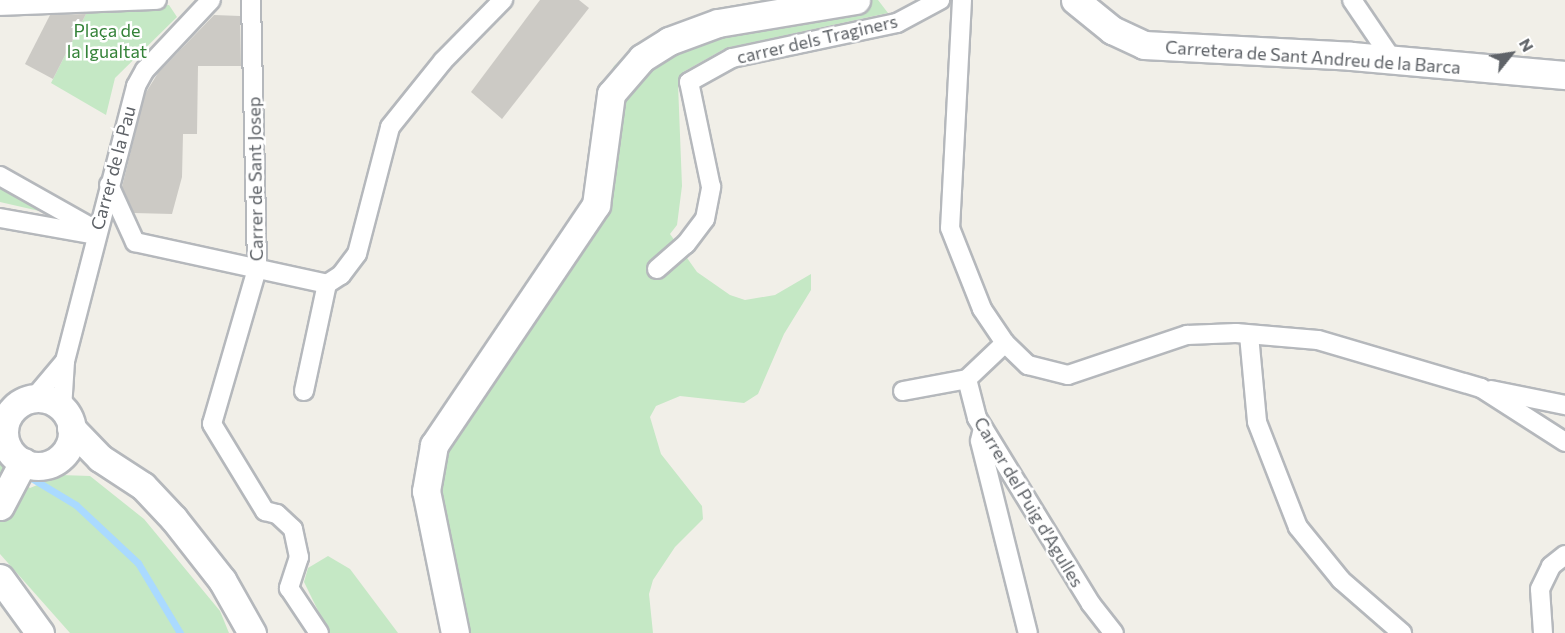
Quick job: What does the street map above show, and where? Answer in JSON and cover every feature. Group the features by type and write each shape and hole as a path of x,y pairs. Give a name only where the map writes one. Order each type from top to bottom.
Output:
{"street":[{"path":"0,6 157,0"},
{"name":"Carrer de la Pau","path":"67,419 65,361 95,232 133,97 145,70 211,0"},
{"name":"Carrer de Sant Josep","path":"251,0 257,269 212,423 265,511 277,514 293,530 299,557 289,588 319,633"},
{"path":"109,185 135,242 327,284 341,275 357,254 390,127 443,61 502,0"},
{"path":"455,633 426,491 434,445 596,205 611,94 642,58 679,38 718,23 856,0"},
{"name":"carrer dels Traginers","path":"657,270 686,244 705,219 711,187 689,82 732,58 897,23 940,0"},
{"path":"962,0 950,228 960,263 1005,343 1028,365 1068,375 1170,337 1249,334 1355,348 1480,388 1565,405"},
{"name":"Carretera de Sant Andreu de la Barca","path":"1075,0 1112,30 1144,45 1392,58 1565,75"},
{"path":"1352,0 1392,58"},
{"path":"0,176 95,232"},
{"path":"0,218 95,232"},
{"path":"304,391 327,284"},
{"path":"1249,334 1257,422 1298,527 1341,580 1402,633"},
{"path":"903,391 967,379 1005,343"},
{"name":"Carrer de la Pau","path":"18,400 65,361"},
{"name":"Carrer del Puig d'Agulles","path":"967,379 983,428 1091,604 1114,633"},
{"path":"1480,388 1565,442"},
{"path":"23,447 10,412 18,400 49,401 100,458 143,486 174,519 222,580 252,633"},
{"path":"0,506 23,447 67,419"},
{"path":"983,428 980,441 1028,633"},
{"path":"23,447 100,458"},
{"path":"1543,633 1540,589 1551,566 1565,555"},
{"path":"0,578 40,633"}],"green space":[{"path":"765,0 878,0 888,13 726,48 683,72 678,84 682,186 677,225 670,234 697,272 730,295 745,300 775,295 811,274 811,290 784,334 758,394 744,403 680,396 656,406 650,417 661,454 702,506 703,519 675,547 653,580 649,594 653,633 446,633 426,437 556,252 583,199 596,103 614,66 641,41 712,9"},
{"name":"Plaça de la Igualtat","path":"169,5 177,17 115,78 106,115 51,83 88,10"},
{"path":"0,185 47,211 48,213 0,202"},
{"path":"0,464 30,488 61,475 90,476 144,519 220,611 229,633 70,633 0,554"},
{"path":"328,556 350,569 398,633 329,633 304,582 308,568"}],"building":[{"path":"540,0 579,0 589,8 502,119 471,92"},
{"path":"86,14 53,79 25,64 50,15"},
{"path":"214,15 240,16 241,66 198,66 197,134 183,134 182,177 172,214 134,213 122,187 145,94 158,73"}],"waterway":[{"path":"0,460 13,468"},
{"path":"23,473 76,505 138,563 180,633"}]}
